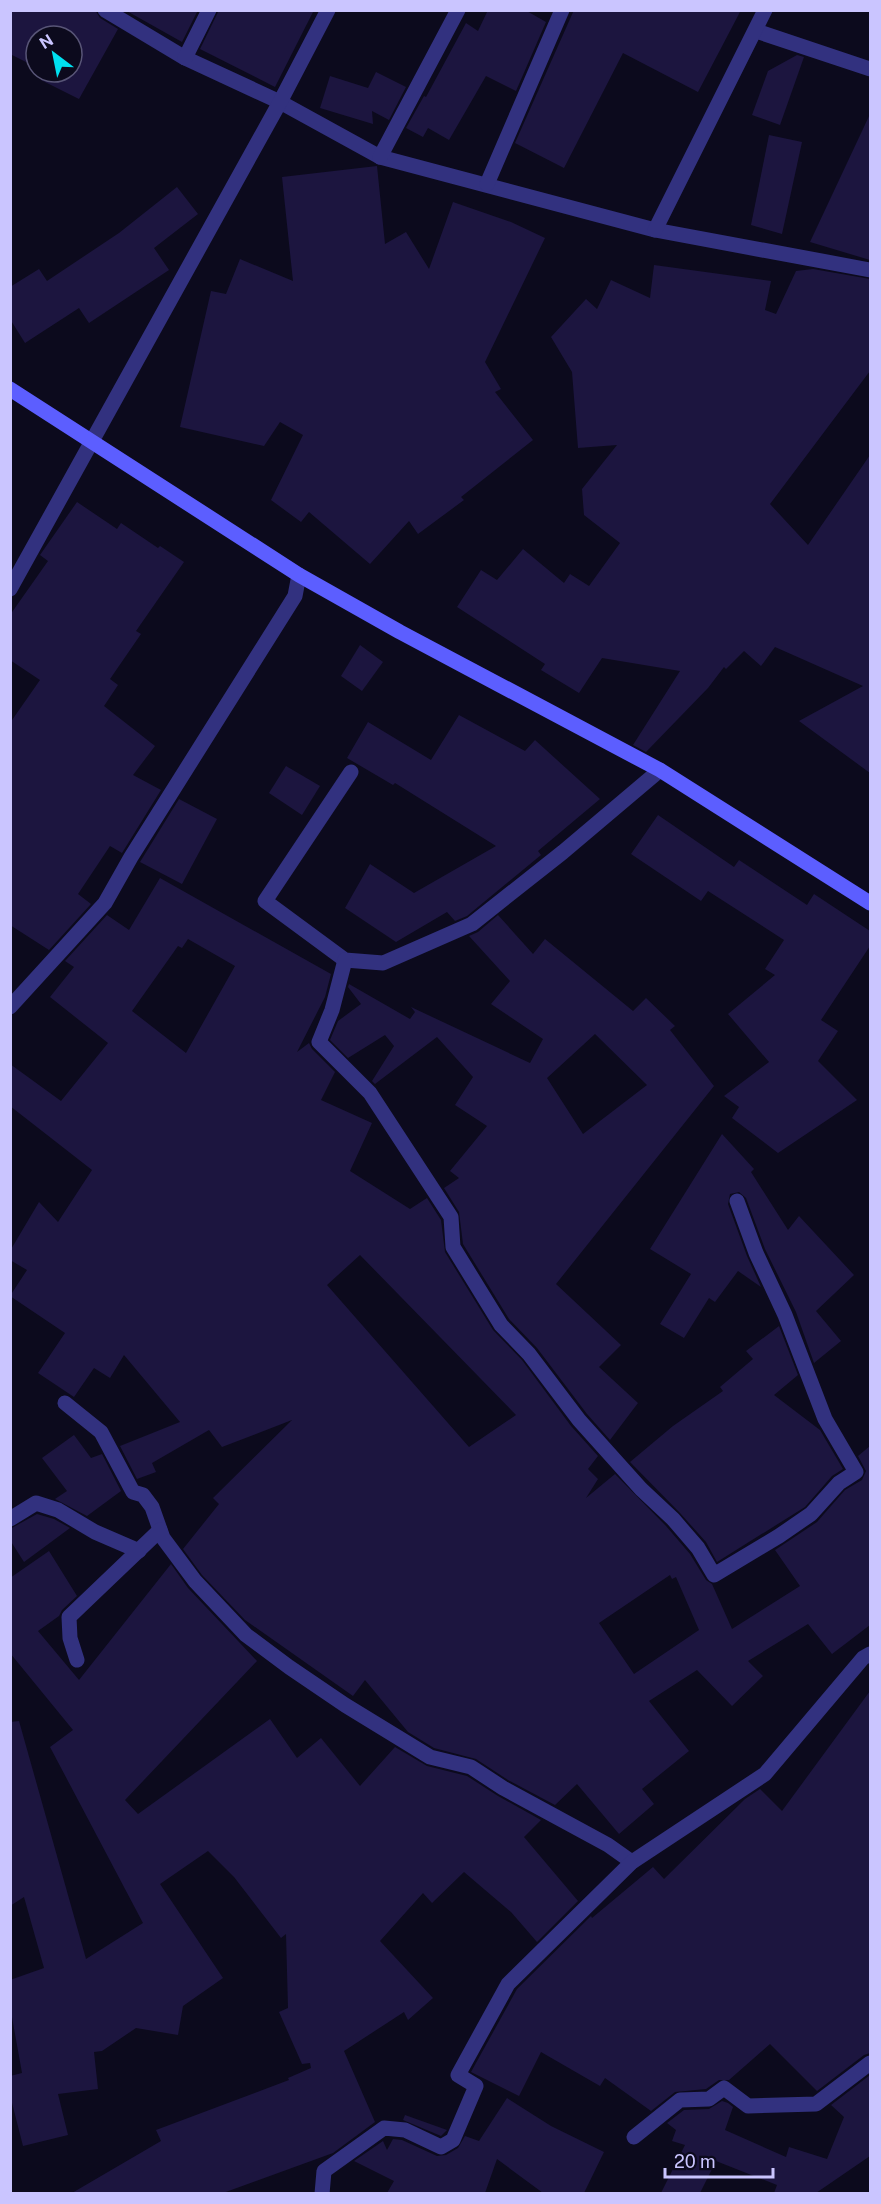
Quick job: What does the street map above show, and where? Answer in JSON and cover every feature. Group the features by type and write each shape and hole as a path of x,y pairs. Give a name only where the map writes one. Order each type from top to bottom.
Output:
{"main road":[{"path":"10,389 299,575 400,632 660,770 870,903"}],"street":[{"path":"185,57 209,10"},
{"path":"10,589 280,102 328,10"},
{"path":"380,157 458,10"},
{"path":"487,184 562,10"},
{"path":"655,230 765,10"},
{"path":"115,13 185,57 280,102 380,157 655,230 870,270"},
{"path":"756,31 870,69"},
{"path":"10,1008 105,903 136,848 295,596 299,575"},
{"path":"351,772 265,901 345,960 383,963 472,924 563,852 660,770"},
{"path":"345,960 332,1010 319,1042 370,1093 451,1217 453,1247 501,1325 529,1354 579,1420 641,1490 673,1519 698,1548 714,1575 811,1514 839,1484 856,1472 825,1419 785,1315 756,1253 737,1201"},
{"path":"65,1403 101,1432 134,1492 144,1495 152,1507 163,1538 195,1581 246,1635 345,1705 430,1757 471,1767 503,1788 608,1845 632,1862"},
{"path":"10,1519 36,1503 58,1510 95,1532 139,1551"},
{"path":"77,1660 70,1638 69,1617 160,1530"},
{"path":"322,2193 324,2171 384,2128 405,2130 441,2146 453,2140 476,2086 458,2075 508,1984 632,1862 765,1774 863,1658 870,1654"},
{"path":"634,2137 680,2100 709,2099 724,2088 748,2106 816,2103 870,2063"}],"building":[{"path":"10,10 95,10 100,18 118,29 79,99 49,84 84,84 84,24 24,24 24,61 10,54"},
{"path":"125,10 198,10 182,42"},
{"path":"219,10 314,10 275,87 200,49"},
{"path":"488,10 525,10 546,22 516,91 486,76 449,140 428,128 423,137 406,128 424,96 426,97 466,23 478,31"},
{"path":"574,10 741,10 698,92 623,53 564,168 515,143"},
{"path":"797,55 804,57 780,125 752,115 768,71"},
{"path":"376,72 406,87 389,120 372,111 373,124 320,108 330,76 368,88"},
{"path":"870,114 870,260 810,242"},
{"path":"769,135 802,142 782,234 751,225"},
{"path":"377,166 385,244 406,232 429,269 453,202 511,222 545,238 485,362 501,389 495,392 533,440 461,497 464,500 418,534 409,521 370,564 309,512 301,522 271,500 303,435 280,422 264,446 180,427 211,291 226,294 240,259 293,281 282,177"},
{"path":"177,187 198,214 154,248 169,270 89,323 79,308 25,343 10,319 10,287 39,269 47,281 119,233"},
{"path":"654,265 771,281 765,310 776,314 796,271 813,269 870,279 870,371 770,504 808,545 870,455 870,773 799,721 863,686 775,647 761,666 744,651 726,669 724,667 708,688 646,752 633,745 680,671 602,658 579,693 541,670 545,664 457,607 481,570 497,580 523,549 564,583 570,574 589,586 620,543 584,515 582,489 617,445 578,448 572,372 551,337 586,299 597,309 611,280 650,298"},
{"path":"77,502 117,529 121,523 184,562 136,631 141,634 110,679 118,685 104,706 155,746 133,775 161,790 122,853 110,846 78,894 91,904 49,950 10,925 10,723 40,680 10,660 10,615 48,561 40,555"},
{"path":"360,645 383,662 362,691 341,676"},
{"path":"459,715 525,751 535,740 600,799 538,851 541,855 467,916 455,921 447,912 396,942 345,908 370,864 414,893 496,846 395,783 393,785 347,758 368,722 431,760"},
{"path":"286,766 320,786 302,815 269,793"},
{"path":"179,799 217,819 182,884 140,862"},
{"path":"658,815 734,867 739,860 807,905 814,894 870,931 870,946 821,1020 838,1031 818,1061 857,1100 778,1153 732,1118 739,1107 724,1096 769,1062 728,1014 775,975 765,969 784,940 708,891 701,901 631,854"},
{"path":"160,878 331,974 325,997 297,1052 309,1043 335,1072 321,1100 372,1123 350,1171 410,1209 427,1198 441,1220 445,1252 493,1330 522,1360 571,1426 598,1456 588,1469 598,1479 586,1498 615,1474 690,1554 706,1580 712,1584 732,1629 800,1586 775,1550 817,1522 845,1490 862,1480 866,1471 858,1456 870,1446 870,1625 832,1654 808,1624 748,1661 763,1676 732,1706 697,1670 649,1701 689,1751 642,1789 654,1804 619,1834 577,1784 555,1805 508,1780 476,1759 434,1748 408,1732 365,1680 353,1696 245,1620 202,1575 183,1549 219,1504 213,1498 292,1420 222,1447 209,1430 152,1463 156,1472 137,1479 120,1446 180,1422 124,1355 110,1378 94,1368 74,1397 38,1373 65,1333 10,1296 27,1270 10,1260 10,1251 39,1202 58,1222 92,1170 10,1106 10,1064 61,1101 108,1043 50,997 74,967 65,961 107,915 129,930","holes":["188,939 235,966 186,1053 132,1011 178,946 182,948","360,1255 516,1415 469,1447 327,1285","670,1575 672,1579 676,1577 699,1630 634,1674 599,1623"]},
{"path":"498,915 533,954 545,939 633,1011 646,998 675,1026 670,1030 714,1086 556,1284 621,1345 599,1367 638,1403 610,1440 587,1414 537,1348 509,1319 463,1244 459,1212 444,1188 459,1178 450,1171 487,1126 455,1105 473,1077 437,1037 375,1084 372,1081 394,1046 385,1035 348,1058 330,1040 338,1021 361,1004 348,987 349,984 410,1019 415,1012 411,1007 530,1063 543,1039 491,1004 510,981 469,936 478,932","holes":["595,1034 647,1085 583,1134 547,1078"]},
{"path":"722,1134 754,1169 751,1172 788,1230 799,1216 854,1275 816,1311 841,1341 814,1363 796,1312 765,1249 746,1198 739,1192 730,1194 728,1204 761,1287 738,1271 715,1302 709,1298 684,1338 660,1324 691,1274 650,1249"},
{"path":"779,1326 798,1375 774,1395 820,1430 843,1469 832,1476 805,1507 717,1562 706,1542 630,1462 673,1426 723,1391 720,1387 753,1359 746,1351"},
{"path":"74,1435 91,1458 102,1454 121,1491 87,1516 55,1499 67,1491 42,1458"},
{"path":"37,1514 54,1519 70,1528 24,1562 10,1540 10,1529"},
{"path":"49,1551 77,1596 59,1616 38,1631 79,1680 171,1564 188,1588 257,1661 125,1800 138,1814 270,1719 297,1758 321,1738 360,1786 395,1747 427,1766 467,1776 541,1820 524,1837 578,1901 537,1942 511,1912 464,1872 432,1903 423,1893 380,1941 433,1998 408,2020 404,2012 344,2051 375,2122 333,2153 223,2193 72,2193 161,2141 156,2130 289,2080 288,2078 311,2068 310,2063 302,2064 279,2012 288,2008 286,1934 281,1938 234,1877 208,1851 160,1884 223,1978 183,2006 178,2035 136,2028 102,2051 94,2052 98,2089 58,2094 68,2135 23,2146 10,2095 10,2076 22,2073 10,2006 10,1980 44,1968 24,1897 10,1906 10,1722 19,1721 86,1959 143,1923 50,1747 73,1730 10,1653 10,1578"},
{"path":"870,1691 870,2053 864,2055 817,2091 770,2044 729,2080 719,2080 706,2089 675,2092 651,2111 605,2078 600,2086 541,2052 519,2096 471,2072 517,1989 591,1916 592,1918 653,1867 664,1879 745,1799 760,1789 782,1811"},
{"path":"870,2075 870,2156 816,2193 774,2193 777,2185 716,2161 700,2193 661,2193 685,2145 672,2141 676,2130 667,2123 684,2110 709,2109 722,2101 728,2103 733,2107 725,2130 786,2157 789,2147 827,2159 844,2117 831,2105"},
{"path":"507,2098 551,2126 604,2152 584,2193 543,2193 497,2159 485,2193 387,2193 394,2181 354,2161 383,2141 387,2150 393,2139 402,2140 437,2156 446,2155 458,2148 465,2136 479,2141"},
{"path":"405,2115 447,2130 441,2136 403,2120"}]}
